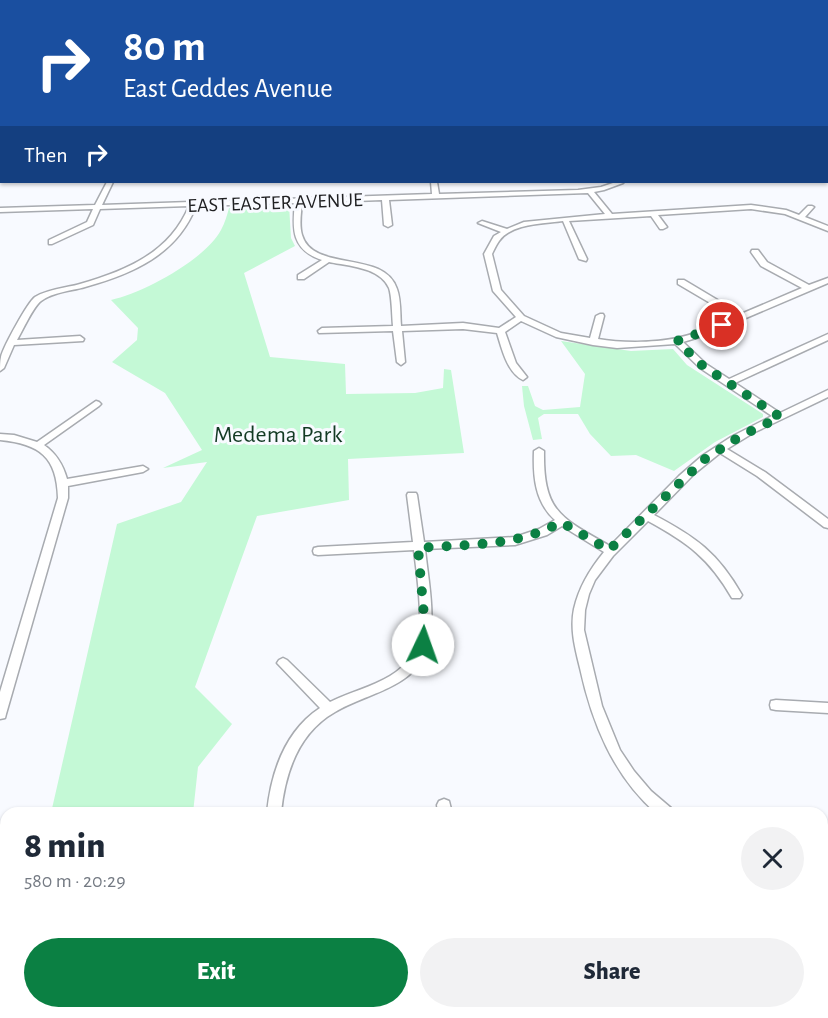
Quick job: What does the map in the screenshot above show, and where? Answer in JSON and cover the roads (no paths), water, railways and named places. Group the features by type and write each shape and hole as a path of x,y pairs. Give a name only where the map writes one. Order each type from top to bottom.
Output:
{"street":[{"path":"52,243 81,230 90,223 100,208 110,183"},
{"path":"434,183 436,196"},
{"name":"EAST EASTER AVENUE","path":"0,210 590,191 618,183"},
{"path":"590,191 610,216"},
{"path":"385,198 388,225"},
{"path":"299,201 299,237 309,250 328,259 370,268 386,277 393,288 401,362"},
{"path":"0,368 11,343 36,300 102,279 144,260 176,237 190,215 193,204"},
{"path":"828,229 802,216 751,207 538,221 507,231 492,244 488,257 496,291 521,318 559,335 593,342 632,346 677,341 828,280"},
{"path":"802,216 810,207"},
{"path":"653,213 663,227"},
{"path":"565,219 583,259"},
{"path":"482,223 507,231"},
{"path":"755,252 764,264 808,288"},
{"path":"301,277 328,259"},
{"path":"681,282 740,317"},
{"path":"593,342 600,316"},
{"path":"322,331 463,326 500,331 521,318"},
{"path":"500,331 512,364 523,377"},
{"path":"729,383 828,337"},
{"path":"11,343 80,339"},
{"path":"677,341 703,366 780,417"},
{"path":"660,807 631,778 613,753 600,720 580,639 578,614 584,590 609,550 681,480 720,449 828,393"},
{"path":"37,446 96,404"},
{"path":"0,437 26,441 37,446 57,461 64,483 63,498 0,714"},
{"path":"720,449 769,479 828,524"},
{"path":"539,451 539,489 561,522 609,550"},
{"path":"64,483 143,469"},
{"path":"275,807 278,777 285,760 310,725 328,708 394,680 405,673 419,654 425,627 412,495"},
{"path":"646,516 702,549 723,570 736,595"},
{"path":"318,551 418,548 515,541 543,532 561,522"},
{"path":"283,663 328,708"},
{"path":"776,705 828,708"}],"park label":[{"name":"Medema Park","path":"278,434"}]}
